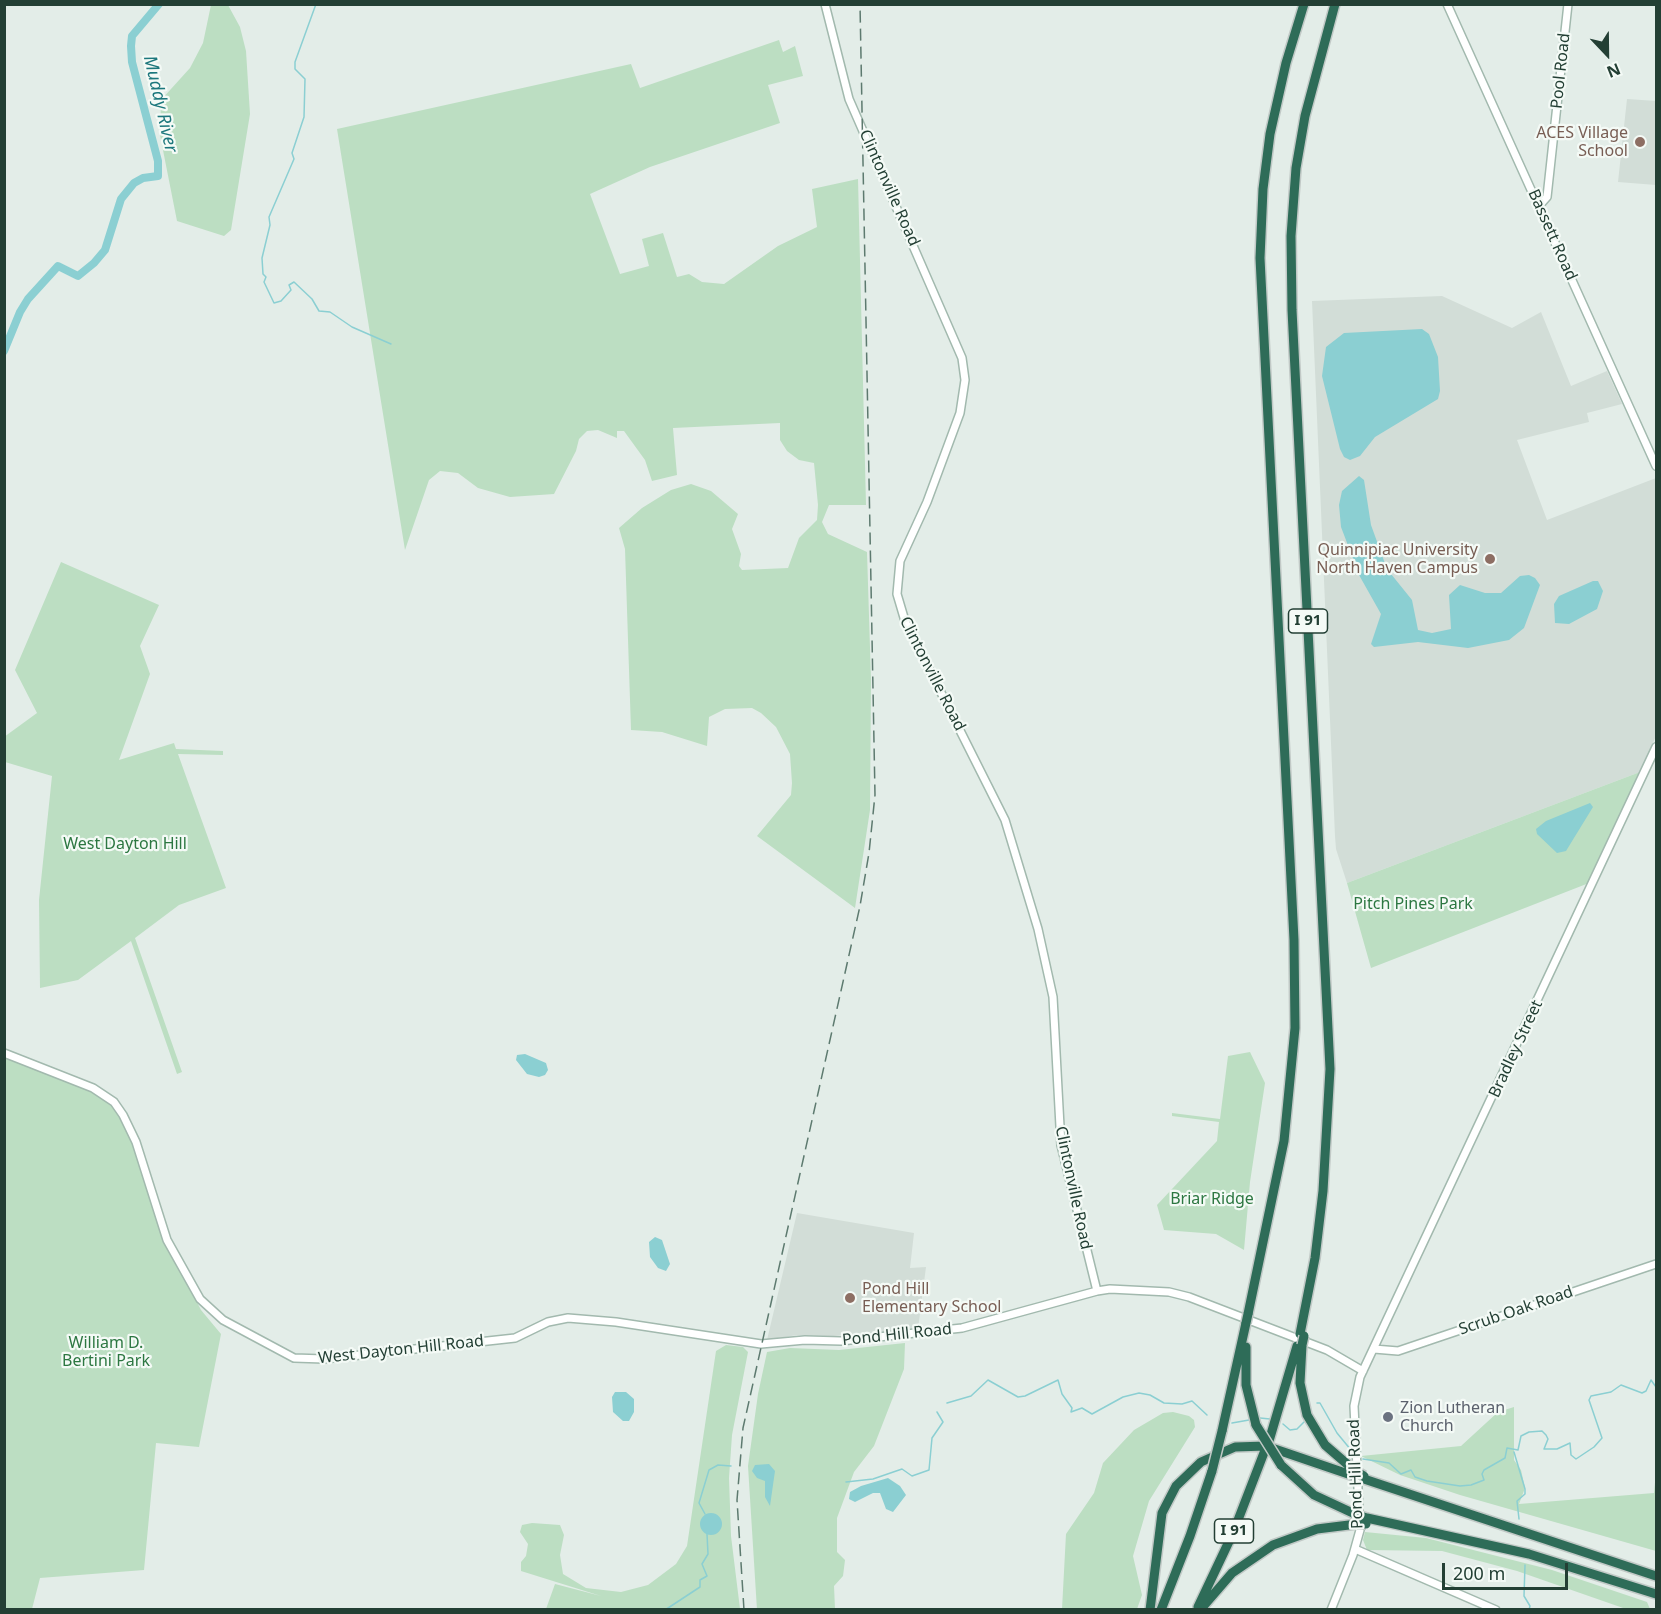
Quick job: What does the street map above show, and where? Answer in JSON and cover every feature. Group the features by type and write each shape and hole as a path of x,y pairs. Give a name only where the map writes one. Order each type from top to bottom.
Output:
{"highway":[{"name":"I 91","path":"1161,1610 1190,1536 1212,1471 1222,1431 1284,1141 1295,1022 1294,940 1260,258 1262,199 1272,126 1286,63 1304,4"},
{"name":"I 91","path":"1198,1610 1233,1533 1267,1446 1301,1340 1323,1191 1330,1060 1291,244 1294,185 1301,134 1314,72 1335,4"},
{"path":"1246,1321 1246,1385 1256,1425 1281,1465 1314,1496 1362,1520 1396,1525 1529,1554 1656,1594"},
{"path":"1301,1340 1300,1383 1307,1414 1325,1445 1362,1477"},
{"path":"1150,1610 1162,1513 1176,1486 1202,1462 1235,1448 1266,1446 1656,1576"},
{"path":"1198,1610 1232,1573 1268,1548 1317,1529 1362,1520"}],"street":[{"name":"Clintonville Road","path":"825,4 849,99 963,358 965,380 962,407 927,502 900,561 897,594 905,621 1005,820 1038,929 1053,997 1061,1145 1097,1291"},
{"name":"Bassett Road","path":"1447,4 1656,466"},
{"name":"Pool Road","path":"1539,206 1547,197 1568,4"},
{"name":"Bradley Street","path":"1374,1349 1656,747"},
{"name":"West Dayton Hill Road","path":"4,1053 93,1088 114,1102 131,1130 167,1240 191,1286 217,1317 264,1344 294,1358 315,1360 524,1335"},
{"name":"Scrub Oak Road","path":"1374,1349 1398,1352 1656,1264"},
{"name":"Pond Hill Road","path":"524,1335 555,1320 573,1318 761,1344 805,1340 841,1341 970,1327 1097,1291 1154,1291 1185,1296 1327,1350 1363,1371"},
{"name":"Pond Hill Road","path":"1331,1610 1355,1549 1361,1511 1354,1406 1357,1386 1374,1349"},
{"path":"1355,1549 1496,1610"}],"shaded area":[{"name":"ACES Village School","path":"1627,99 1656,101 1656,185 1618,182"},
{"name":"Quinnipiac University North Haven Campus","path":"1442,296 1512,328 1541,312 1571,386 1607,371 1622,404 1587,413 1589,422 1517,440 1547,520 1656,478 1656,736 1640,772 1347,883 1336,849 1335,836 1312,301"},
{"name":"Pond Hill Elementary School","path":"797,1213 914,1233 910,1268 926,1267 918,1329 833,1336 797,1335 767,1340"}],"green space":[{"path":"211,5 228,5 240,27 246,51 250,114 231,230 224,236 177,221 160,135 161,100 190,68 203,43"},
{"path":"779,40 783,52 795,46 803,76 768,85 780,123 650,167 590,194 620,274 649,266 642,239 663,233 677,277 689,274 702,282 724,284 778,246 817,227 812,189 858,179 866,505 829,505 822,522 828,534 867,552 871,680 870,810 855,908 757,836 791,795 792,783 790,754 776,727 761,713 752,708 725,709 709,717 707,746 662,732 631,730 625,549 619,528 642,508 671,490 691,484 711,491 738,514 732,529 741,554 739,566 742,570 788,568 799,538 817,520 814,463 799,460 787,451 780,440 780,423 673,428 677,475 652,481 645,460 624,431 617,431 617,438 598,430 587,431 579,439 576,451 554,494 510,497 478,488 458,473 440,471 429,480 405,550 337,129 631,64 640,88"},
{"name":"West Dayton Hill","path":"61,562 159,605 140,646 150,674 119,760 174,743 176,749 223,751 223,755 178,754 226,888 179,905 135,938 182,1072 177,1074 131,941 78,980 40,988 39,900 52,776 5,762 4,737 37,713 15,670"},
{"name":"Pitch Pines Park","path":"1640,772 1589,883 1371,968 1347,883"},
{"name":"Briar Ridge","path":"1250,1052 1265,1083 1250,1182 1244,1250 1216,1234 1164,1230 1157,1205 1217,1141 1219,1122 1172,1116 1172,1113 1220,1119 1228,1056"},
{"name":"William D. Bertini Park","path":"4,1056 90,1090 104,1098 117,1110 133,1142 163,1236 201,1310 221,1334 199,1447 156,1443 144,1570 40,1578 32,1609 5,1609"},
{"path":"905,1343 904,1369 874,1446 854,1472 837,1518 837,1552 845,1560 843,1576 834,1586 835,1609 757,1610 748,1466 758,1394 767,1352 790,1348 839,1350"},
{"path":"726,1345 743,1347 748,1352 732,1435 729,1478 731,1536 740,1609 546,1609 555,1584 601,1596 521,1571 521,1562 526,1556 528,1544 520,1532 522,1525 532,1523 560,1525 564,1535 560,1555 563,1574 586,1588 621,1592 648,1585 676,1564 687,1546 716,1351"},
{"path":"1514,1407 1514,1460 1521,1470 1525,1488 1519,1504 1654,1493 1656,1472 1656,1551 1460,1495 1400,1475 1361,1456 1461,1446 1498,1412"},
{"path":"1173,1412 1189,1416 1194,1420 1195,1427 1149,1501 1133,1556 1142,1595 1137,1609 1062,1609 1066,1534 1094,1493 1103,1463 1134,1430 1163,1413"},
{"path":"1365,1532 1426,1538 1552,1570 1647,1602 1650,1609 1626,1609 1517,1571 1442,1551 1367,1550 1363,1540"}],"water":[{"path":"1422,329 1429,334 1438,357 1440,391 1438,399 1375,437 1360,456 1350,460 1344,457 1322,376 1326,347 1344,333"},
{"path":"1359,476 1364,480 1371,525 1387,569 1412,600 1418,630 1432,633 1451,629 1449,595 1460,585 1485,593 1501,593 1520,576 1529,575 1535,578 1540,585 1524,628 1509,640 1468,648 1418,642 1374,647 1371,644 1381,614 1359,575 1341,527 1339,505 1342,491"},
{"path":"1598,581 1603,591 1597,609 1569,624 1555,623 1554,604 1559,596"},
{"path":"1590,803 1593,807 1566,851 1557,853 1537,834 1536,829 1546,821"},
{"path":"525,1054 546,1063 548,1070 545,1075 539,1077 527,1074 516,1060 517,1055"},
{"path":"655,1237 662,1240 670,1264 666,1271 658,1268 650,1257 649,1242"},
{"path":"615,1392 626,1392 634,1399 634,1412 629,1421 623,1421 613,1412 612,1397"},
{"path":"769,1464 775,1471 770,1506 765,1497 765,1481 757,1478 752,1471 755,1465"},
{"path":"888,1478 900,1486 906,1495 893,1512 886,1509 880,1493 873,1493 855,1502 849,1499 850,1492 861,1486"},
{"path":"711,1513 719,1516 722,1524 719,1532 711,1535 703,1532 700,1524 703,1516"}],"waterway":[{"name":"Muddy River","path":"4,351 20,312 28,299 58,266 78,276 94,263 105,250 121,199 134,183 143,178 158,176 158,161 132,62 131,46 132,36 159,4"},
{"path":"316,4 295,62 295,69 305,79 304,117 292,153 294,159 269,217 270,225 262,258 263,274 266,277 264,282 274,303 281,301 291,290 289,285 294,282 312,299 319,311 330,312 352,327 391,344"},
{"path":"947,1403 971,1396 988,1380 1018,1397 1025,1396 1058,1380 1062,1394 1072,1408 1071,1412 1082,1408 1092,1414 1123,1397 1139,1393 1150,1395 1164,1403 1182,1404 1192,1401 1207,1415"},
{"path":"1363,1459 1389,1463 1401,1474 1411,1470 1415,1477 1427,1481 1460,1486 1471,1485 1484,1480 1482,1474 1484,1470 1505,1458 1507,1448 1518,1450 1521,1436 1529,1432 1542,1431 1546,1435 1548,1439 1544,1449 1557,1449 1570,1443 1571,1455 1576,1459 1594,1447 1602,1438 1589,1400 1591,1396 1611,1392 1621,1385 1642,1393 1646,1391 1651,1380 1656,1387"},
{"path":"1317,1403 1320,1403 1337,1433 1351,1450"},
{"path":"846,1482 873,1479 902,1469 912,1476 929,1470 932,1438 943,1422 937,1412"},
{"path":"1260,1418 1270,1419"},
{"path":"1232,1423 1249,1420"},
{"path":"1283,1424 1290,1430 1297,1429 1304,1422"},
{"path":"1514,1452 1525,1489 1525,1494 1517,1501 1519,1519"},
{"path":"705,1514 699,1503 709,1470 718,1465 731,1466"},
{"path":"665,1610 700,1587 700,1580 707,1576 702,1564 708,1554 707,1534"},
{"path":"1525,1565 1524,1596 1530,1606 1529,1610"}],"railway":[{"path":"744,1610 737,1500 743,1428 860,906 869,853 875,795 860,4"}],"place":[{"name":"ACES Village School","path":"1640,142"},
{"name":"Quinnipiac University North Haven Campus","path":"1490,559"},
{"name":"Pond Hill Elementary School","path":"850,1298"},
{"name":"Zion Lutheran Church","path":"1388,1417"}]}
